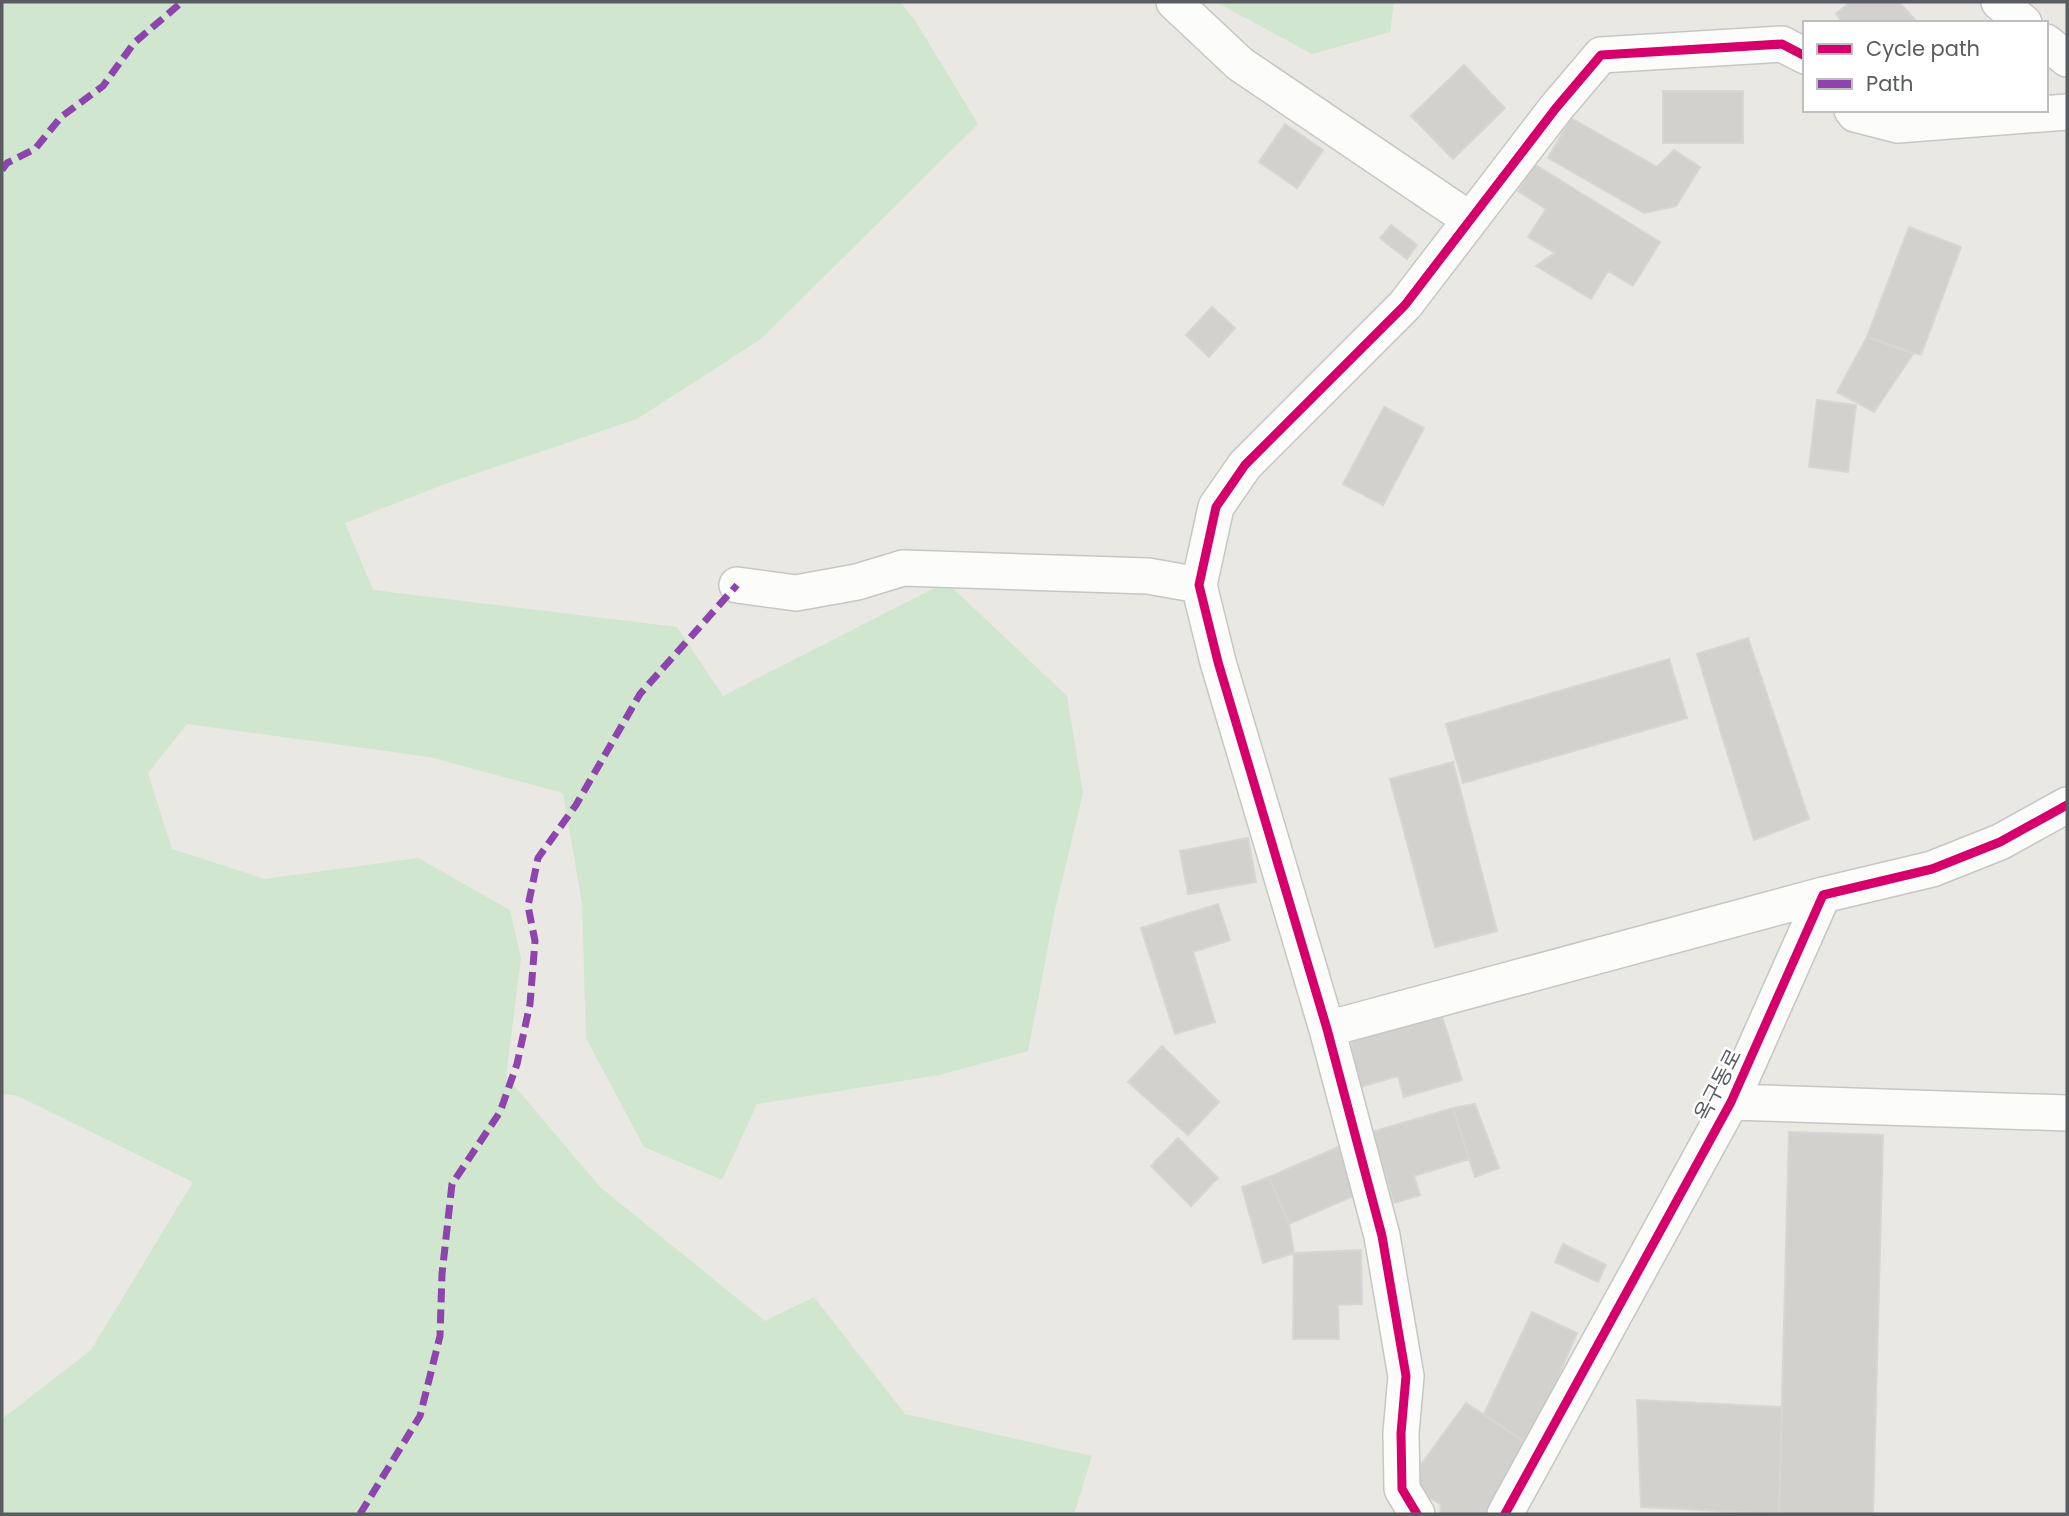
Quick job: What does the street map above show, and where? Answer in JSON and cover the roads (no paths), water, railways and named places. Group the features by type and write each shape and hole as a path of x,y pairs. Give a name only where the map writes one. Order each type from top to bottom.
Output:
{"street":[{"path":"1174,2 1240,64 1469,219"},
{"path":"1999,2 2022,21"},
{"path":"1417,1514 1402,1489 1401,1433 1406,1376 1382,1236 1327,1029 1218,662 1199,584 1216,507 1245,465 1405,304 1469,219 1601,55 1782,44 1803,55"},
{"path":"2048,44 2067,59"},
{"path":"1854,112 1898,125 2067,112"},
{"path":"737,585 796,593 858,582 902,568 1148,576 1199,584"},
{"path":"1327,1029 1824,895 1932,869 2000,842 2067,805"},
{"name":"옥구동로","path":"1505,1514 1731,1102 1824,895"},
{"path":"1731,1102 2067,1113"}]}
